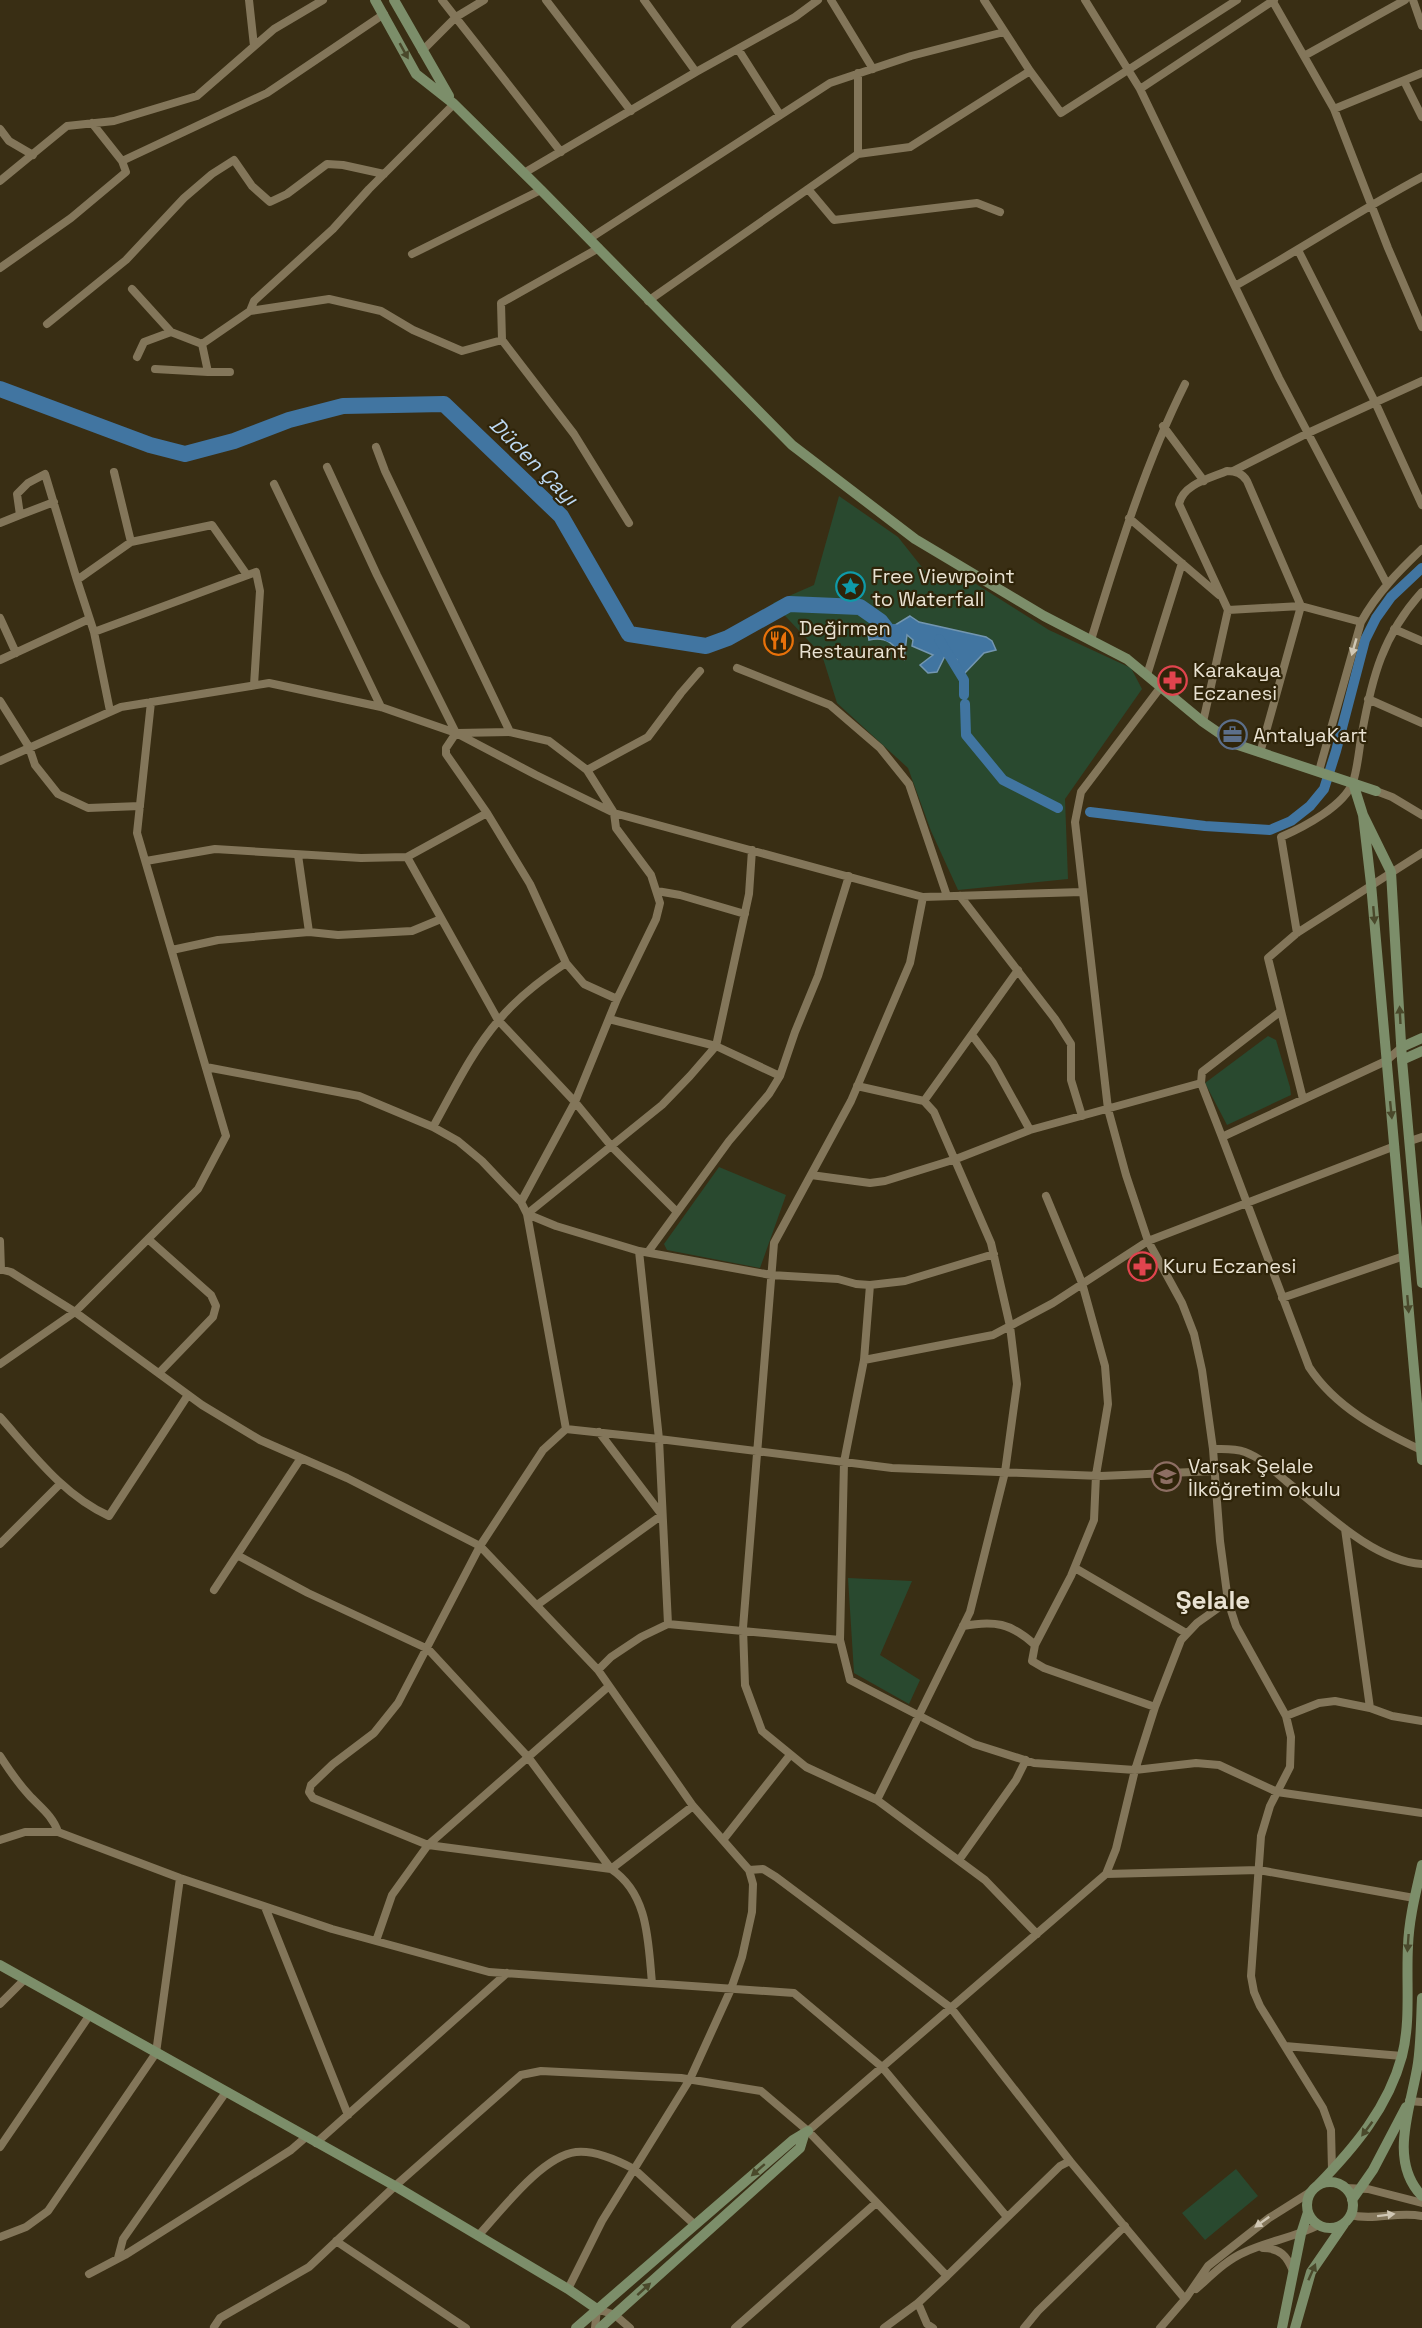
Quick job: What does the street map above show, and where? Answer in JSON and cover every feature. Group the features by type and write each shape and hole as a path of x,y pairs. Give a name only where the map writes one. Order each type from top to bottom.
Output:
{"street":[{"path":"249,0 254,46"},
{"path":"0,181 67,126 114,121 197,96 274,29 323,0"},
{"path":"375,0 416,74 454,104 524,173 792,445 915,539 1044,616 1127,659 1203,722 1235,744 1376,791 1422,814"},
{"path":"394,0 454,104"},
{"path":"442,0 561,152"},
{"path":"422,51 456,17 483,0"},
{"path":"546,0 631,111"},
{"path":"644,0 696,72"},
{"path":"524,173 795,17 818,0"},
{"path":"831,0 873,69"},
{"path":"984,0 1030,71 1061,113 1237,0"},
{"path":"1085,0 1140,88 1308,433 1387,584"},
{"path":"1140,88 1273,0 1334,109 1422,327"},
{"path":"1304,56 1405,0"},
{"path":"1413,0 1422,26"},
{"path":"122,161 267,93 384,14"},
{"path":"590,239 830,83 911,56 1004,32"},
{"path":"738,49 780,115"},
{"path":"648,301 858,154 910,147 1030,71"},
{"path":"858,73 858,154"},
{"path":"1334,109 1422,73"},
{"path":"1404,81 1422,117"},
{"path":"250,311 254,301 333,229 454,104"},
{"path":"0,268 71,218 126,172 122,161 92,123"},
{"path":"0,129 9,141 33,155"},
{"path":"47,324 126,260 184,198 212,174 234,160 252,186 270,202 287,194 327,164 384,174"},
{"path":"1235,286 1371,204 1422,177"},
{"path":"808,189 834,220 977,203 1000,212"},
{"path":"412,254 541,190"},
{"path":"599,248 501,303 502,340 574,434 628,523"},
{"path":"1298,250 1375,402 1422,505"},
{"path":"132,289 171,332 202,344"},
{"path":"202,344 250,311 329,300 381,311 413,330 462,351 502,340"},
{"path":"137,357 144,342 171,332"},
{"path":"202,344 208,372"},
{"path":"155,369 230,372"},
{"path":"1233,471 1308,433 1422,381"},
{"path":"1091,640 1129,518 1164,426 1185,384"},
{"path":"1164,426 1204,481"},
{"path":"376,447 385,471 510,732"},
{"path":"327,467 377,575 456,733"},
{"path":"1203,722 1228,610 1179,504 1183,492 1227,471 1233,471 1247,481 1301,606 1260,753"},
{"path":"114,472 131,542"},
{"path":"20,515 18,494 28,483 45,474 94,632 110,711"},
{"path":"274,484 381,707"},
{"path":"0,523 54,502"},
{"path":"1129,518 1221,597"},
{"path":"77,580 131,542 212,525 247,575"},
{"path":"1322,772 1361,622 1372,602 1387,584 1422,549"},
{"path":"1147,675 1182,563"},
{"path":"94,632 256,572 260,591 254,685"},
{"path":"1297,933 1281,837 1316,819 1331,808 1348,782 1383,648 1399,620 1422,592"},
{"path":"1228,610 1301,606 1361,622"},
{"path":"0,618 16,653"},
{"path":"0,660 89,619"},
{"path":"1394,629 1422,640"},
{"path":"737,668 830,705 880,748 909,784 947,896"},
{"path":"587,770 648,737 700,671"},
{"path":"0,761 121,707 270,683 381,707 456,733 614,813 923,897 1082,892"},
{"path":"1160,687 1081,792 1075,822 1082,892 1108,1109 1125,1175 1148,1241 1182,1303 1194,1334 1202,1370 1213,1449 1220,1541 1228,1601 1236,1626 1286,1716 1291,1737 1290,1767 1270,1806 1261,1836 1251,1976 1260,2006 1323,2108 1331,2130 1332,2170"},
{"path":"1368,699 1422,723"},
{"path":"0,701 29,747 35,765 58,794 88,808 140,806"},
{"path":"0,1364 75,1312 198,1189 226,1136 137,833 151,702"},
{"path":"456,733 510,732 549,741 587,770 614,813 616,828 651,874 660,903 656,919 616,999 575,1102 521,1202"},
{"path":"456,733 446,748 446,754 487,813 530,884 566,963 584,984 616,999"},
{"path":"1348,782 1391,872 1402,1060 1420,1232 1422,1283"},
{"path":"146,861 215,849 361,858 407,857 487,813"},
{"path":"1363,816 1395,1146 1421,1455"},
{"path":"527,1214 662,1105 716,1046 749,894 752,850"},
{"path":"1303,1099 1268,958 1297,933 1422,853"},
{"path":"298,855 309,932"},
{"path":"407,857 498,1020 575,1102 612,1147 677,1212"},
{"path":"668,1624 658,1438 644,1252 677,1212 729,1141 769,1094 780,1076 818,976 849,876"},
{"path":"657,891 680,895 745,914"},
{"path":"960,896 1055,1019 1071,1044 1071,1080 1082,1116"},
{"path":"923,897 910,963 857,1086 774,1243 743,1631 746,1685 754,1714 762,1731 790,1755 806,1767 877,1800 985,1880 1037,1934"},
{"path":"172,950 218,940 309,932 338,935 412,931 434,924 441,919"},
{"path":"433,1127 467,1066 498,1020 538,982 566,963"},
{"path":"924,1101 1018,970"},
{"path":"1281,1011 1202,1072 1201,1083 1309,1367 1321,1385 1374,1427 1421,1455"},
{"path":"609,1019 716,1046 780,1076"},
{"path":"972,1035 993,1064 1030,1130"},
{"path":"1222,1137 1386,1061 1402,1047 1422,1038"},
{"path":"1386,1061 1402,1060 1422,1052"},
{"path":"206,1067 359,1096 433,1127 458,1141 521,1202 527,1214 566,1429"},
{"path":"811,1174 870,1183 885,1181 956,1159 1030,1130 1201,1083"},
{"path":"857,1086 924,1101 934,1112 992,1243 1010,1326 1017,1384 1005,1472 970,1612 877,1800"},
{"path":"1410,1141 1422,1137"},
{"path":"864,1360 987,1336 1053,1303 1148,1241 1395,1146"},
{"path":"1046,1196 1082,1283 1105,1366 1108,1404 1096,1475 1094,1520 1075,1568 1035,1645 1032,1660 1044,1668 1155,1707"},
{"path":"527,1214 556,1226 644,1252 771,1275 838,1279 856,1284 870,1285 905,1281 994,1254"},
{"path":"148,1239 211,1295 216,1306 213,1317 159,1374"},
{"path":"0,1240 1,1269 11,1272 75,1312 188,1395 260,1440 347,1479 480,1546 598,1670 693,1806 749,1870 753,1884 752,1911 742,1957 731,1989 690,2079 602,2221 568,2289"},
{"path":"1282,1298 1404,1256"},
{"path":"870,1285 864,1360 844,1462 840,1640 850,1680 974,1744 1034,1763 1135,1770 1196,1762 1219,1765 1277,1792 1422,1813"},
{"path":"0,1417 60,1484 89,1507 109,1516 188,1395"},
{"path":"693,1806 611,1869 428,1845 313,1798 309,1792 311,1785 333,1764 374,1733 398,1703 480,1546 543,1450 566,1429 658,1438 892,1468 1096,1475 1215,1471"},
{"path":"599,1432 662,1515"},
{"path":"1213,1449 1231,1449 1260,1460 1346,1529 1382,1553 1411,1563 1422,1564"},
{"path":"214,1590 301,1458"},
{"path":"0,1544 60,1484"},
{"path":"537,1605 662,1515"},
{"path":"1346,1529 1370,1708"},
{"path":"237,1555 308,1593 428,1649 528,1757 611,1869 620,1875 633,1891 645,1918 652,1983"},
{"path":"1075,1568 1186,1633"},
{"path":"576,2328 1106,1874 1116,1849 1135,1770 1155,1707 1186,1633 1228,1601"},
{"path":"963,1626 983,1622 998,1623 1014,1629 1035,1645"},
{"path":"598,1670 610,1657 641,1637 668,1624 840,1640"},
{"path":"376,1941 392,1895 428,1845 609,1686"},
{"path":"1286,1716 1319,1703 1335,1701 1370,1708 1392,1716 1422,1721"},
{"path":"723,1840 790,1755"},
{"path":"0,1756 24,1790 49,1815 58,1832"},
{"path":"958,1860 1016,1780 1026,1760"},
{"path":"0,1840 25,1832 58,1832 265,1907 489,1972 794,1993 882,2067 1008,2217"},
{"path":"1160,2328 1208,2266 1236,2242 1314,2188 1372,2123 1385,2100 1402,2056 1406,2035 1407,1947 1414,1898 1422,1865"},
{"path":"749,1870 763,1869 776,1877 951,2008 1070,2161 1185,2298"},
{"path":"1106,1874 1259,1870 1414,1898"},
{"path":"0,2237 26,2227 48,2211 156,2054 180,1878"},
{"path":"265,1907 348,2115"},
{"path":"0,1965 395,2186 568,2289 597,2309 615,2315 630,2328"},
{"path":"316,2143 507,1974"},
{"path":"0,2004 24,1980"},
{"path":"1422,1998 1418,2061 1405,2135 1405,2162 1410,2179 1422,2196"},
{"path":"0,2147 89,2016"},
{"path":"1285,2046 1402,2056"},
{"path":"213,2327 220,2318 309,2267 395,2186 521,2075 541,2072 690,2079 761,2091 806,2133 947,2276"},
{"path":"118,2258 123,2239 226,2092"},
{"path":"1409,2102 1422,2102"},
{"path":"1295,2328 1311,2272 1348,2218 1352,2200 1372,2170 1409,2102"},
{"path":"600,2328 800,2148 806,2133"},
{"path":"89,2274 291,2150 306,2136"},
{"path":"478,2236 538,2172 564,2155 587,2152 624,2163 634,2169 695,2225"},
{"path":"884,2328 918,2303 1060,2166 1070,2161"},
{"path":"1282,2328 1301,2234 1308,2212 1308,2198 1314,2188 1331,2182 1422,2203"},
{"path":"1345,2187 1352,2200"},
{"path":"735,2328 876,2203"},
{"path":"1308,2212 1312,2219 1332,2227 1348,2218 1409,2213 1422,2216"},
{"path":"1185,2298 1224,2264 1243,2253 1301,2234 1320,2224"},
{"path":"1024,2328 1038,2311 1125,2226"},
{"path":"336,2241 466,2328"},
{"path":"1256,2248 1272,2248 1280,2252 1287,2258 1293,2274"},
{"path":"918,2303 929,2326"},
{"path":"595,2328 597,2309"}],"green space":[{"path":"839,496 898,537 925,571 965,577 1049,630 1131,668 1142,689 1065,799 1068,879 958,890 931,831 908,768 837,703 822,655 773,603 814,585"},
{"path":"1268,1036 1276,1040 1291,1095 1227,1125 1205,1083"},
{"path":"719,1167 786,1195 760,1268 667,1250 664,1244"},
{"path":"848,1578 912,1581 880,1655 920,1680 909,1704 854,1673"},
{"path":"1236,2169 1258,2196 1205,2240 1182,2213"}],"water":[{"path":"910,616 919,622 986,637 992,641 996,650 984,653 962,676 959,674 957,660 947,652 937,672 928,673 920,665 933,655 912,646 913,640 907,635 904,659 889,642 881,639 869,640 867,628 880,621 892,627"}],"waterway":[{"name":"Düden Çayı","path":"0,389 150,445 185,454 234,441 289,420 343,406 444,404 561,516 629,634 706,646 728,638 789,604 860,607 880,621 890,634 894,632"},
{"path":"1090,812 1205,826 1270,830 1291,821 1310,806 1324,789 1365,640 1376,618 1391,597 1422,568"},
{"path":"939,639 964,680 964,695"},
{"path":"965,704 966,735 1003,780 1058,808"}],"place":[{"name":"Free Viewpoint to Waterfall","path":"851,587"},
{"name":"Değirmen Restaurant","path":"778,640"},
{"name":"Karakaya Eczanesi","path":"1172,681"},
{"name":"AntalyaKart","path":"1232,735"},
{"name":"Kuru Eczanesi","path":"1142,1266"},
{"name":"Varsak Şelale İlköğretim okulu","path":"1167,1477"}],"district":[{"name":"Şelale","path":"1213,1600"}]}
